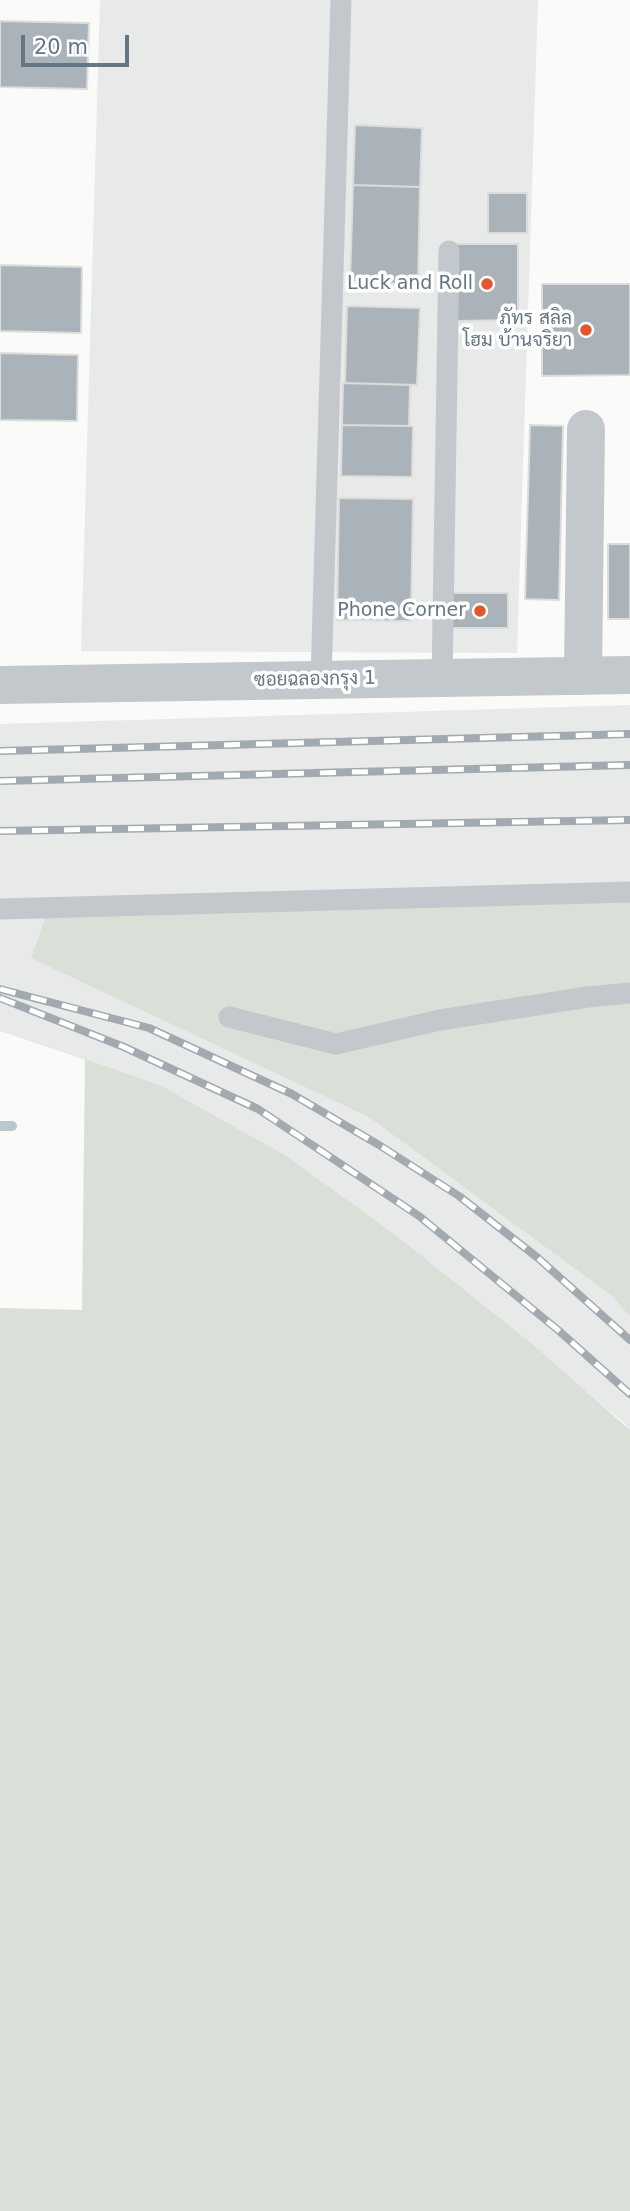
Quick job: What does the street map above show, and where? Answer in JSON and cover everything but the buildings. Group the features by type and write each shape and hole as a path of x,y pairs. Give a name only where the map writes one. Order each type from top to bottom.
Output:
{"street":[{"path":"583,676 586,429"},
{"name":"ซอยฉลองกรุง 1","path":"0,685 630,675"}],"lane":[{"path":"321,680 341,0"},
{"path":"442,679 449,251"},
{"path":"0,909 630,892"},
{"path":"229,1017 336,1044 440,1020 589,996 630,993"}],"shaded area":[{"path":"100,0 538,0 517,653 81,651"},
{"path":"630,705 630,1430 385,1227 285,1155 162,1086 0,1031 0,724"},
{"path":"630,898 630,1316 612,1296 369,1117 31,958 48,910"},
{"path":"85,1059 162,1086 285,1155 385,1227 531,1343 630,1430 630,2211 0,2211 0,1308 82,1310"}],"waterway":[{"path":"0,1126 12,1126"}],"railway":[{"path":"0,751 630,734"},
{"path":"0,781 630,765"},
{"path":"0,831 630,820"},
{"path":"0,989 149,1028 292,1094 459,1196 538,1258 630,1340"},
{"path":"0,998 124,1047 258,1109 419,1216 558,1330 630,1394"}],"place":[{"name":"Luck and Roll","path":"487,284"},
{"name":"ภัทร สลิล โฮม บ้านจริยา","path":"586,330"},
{"name":"Phone Corner","path":"480,611"}]}
